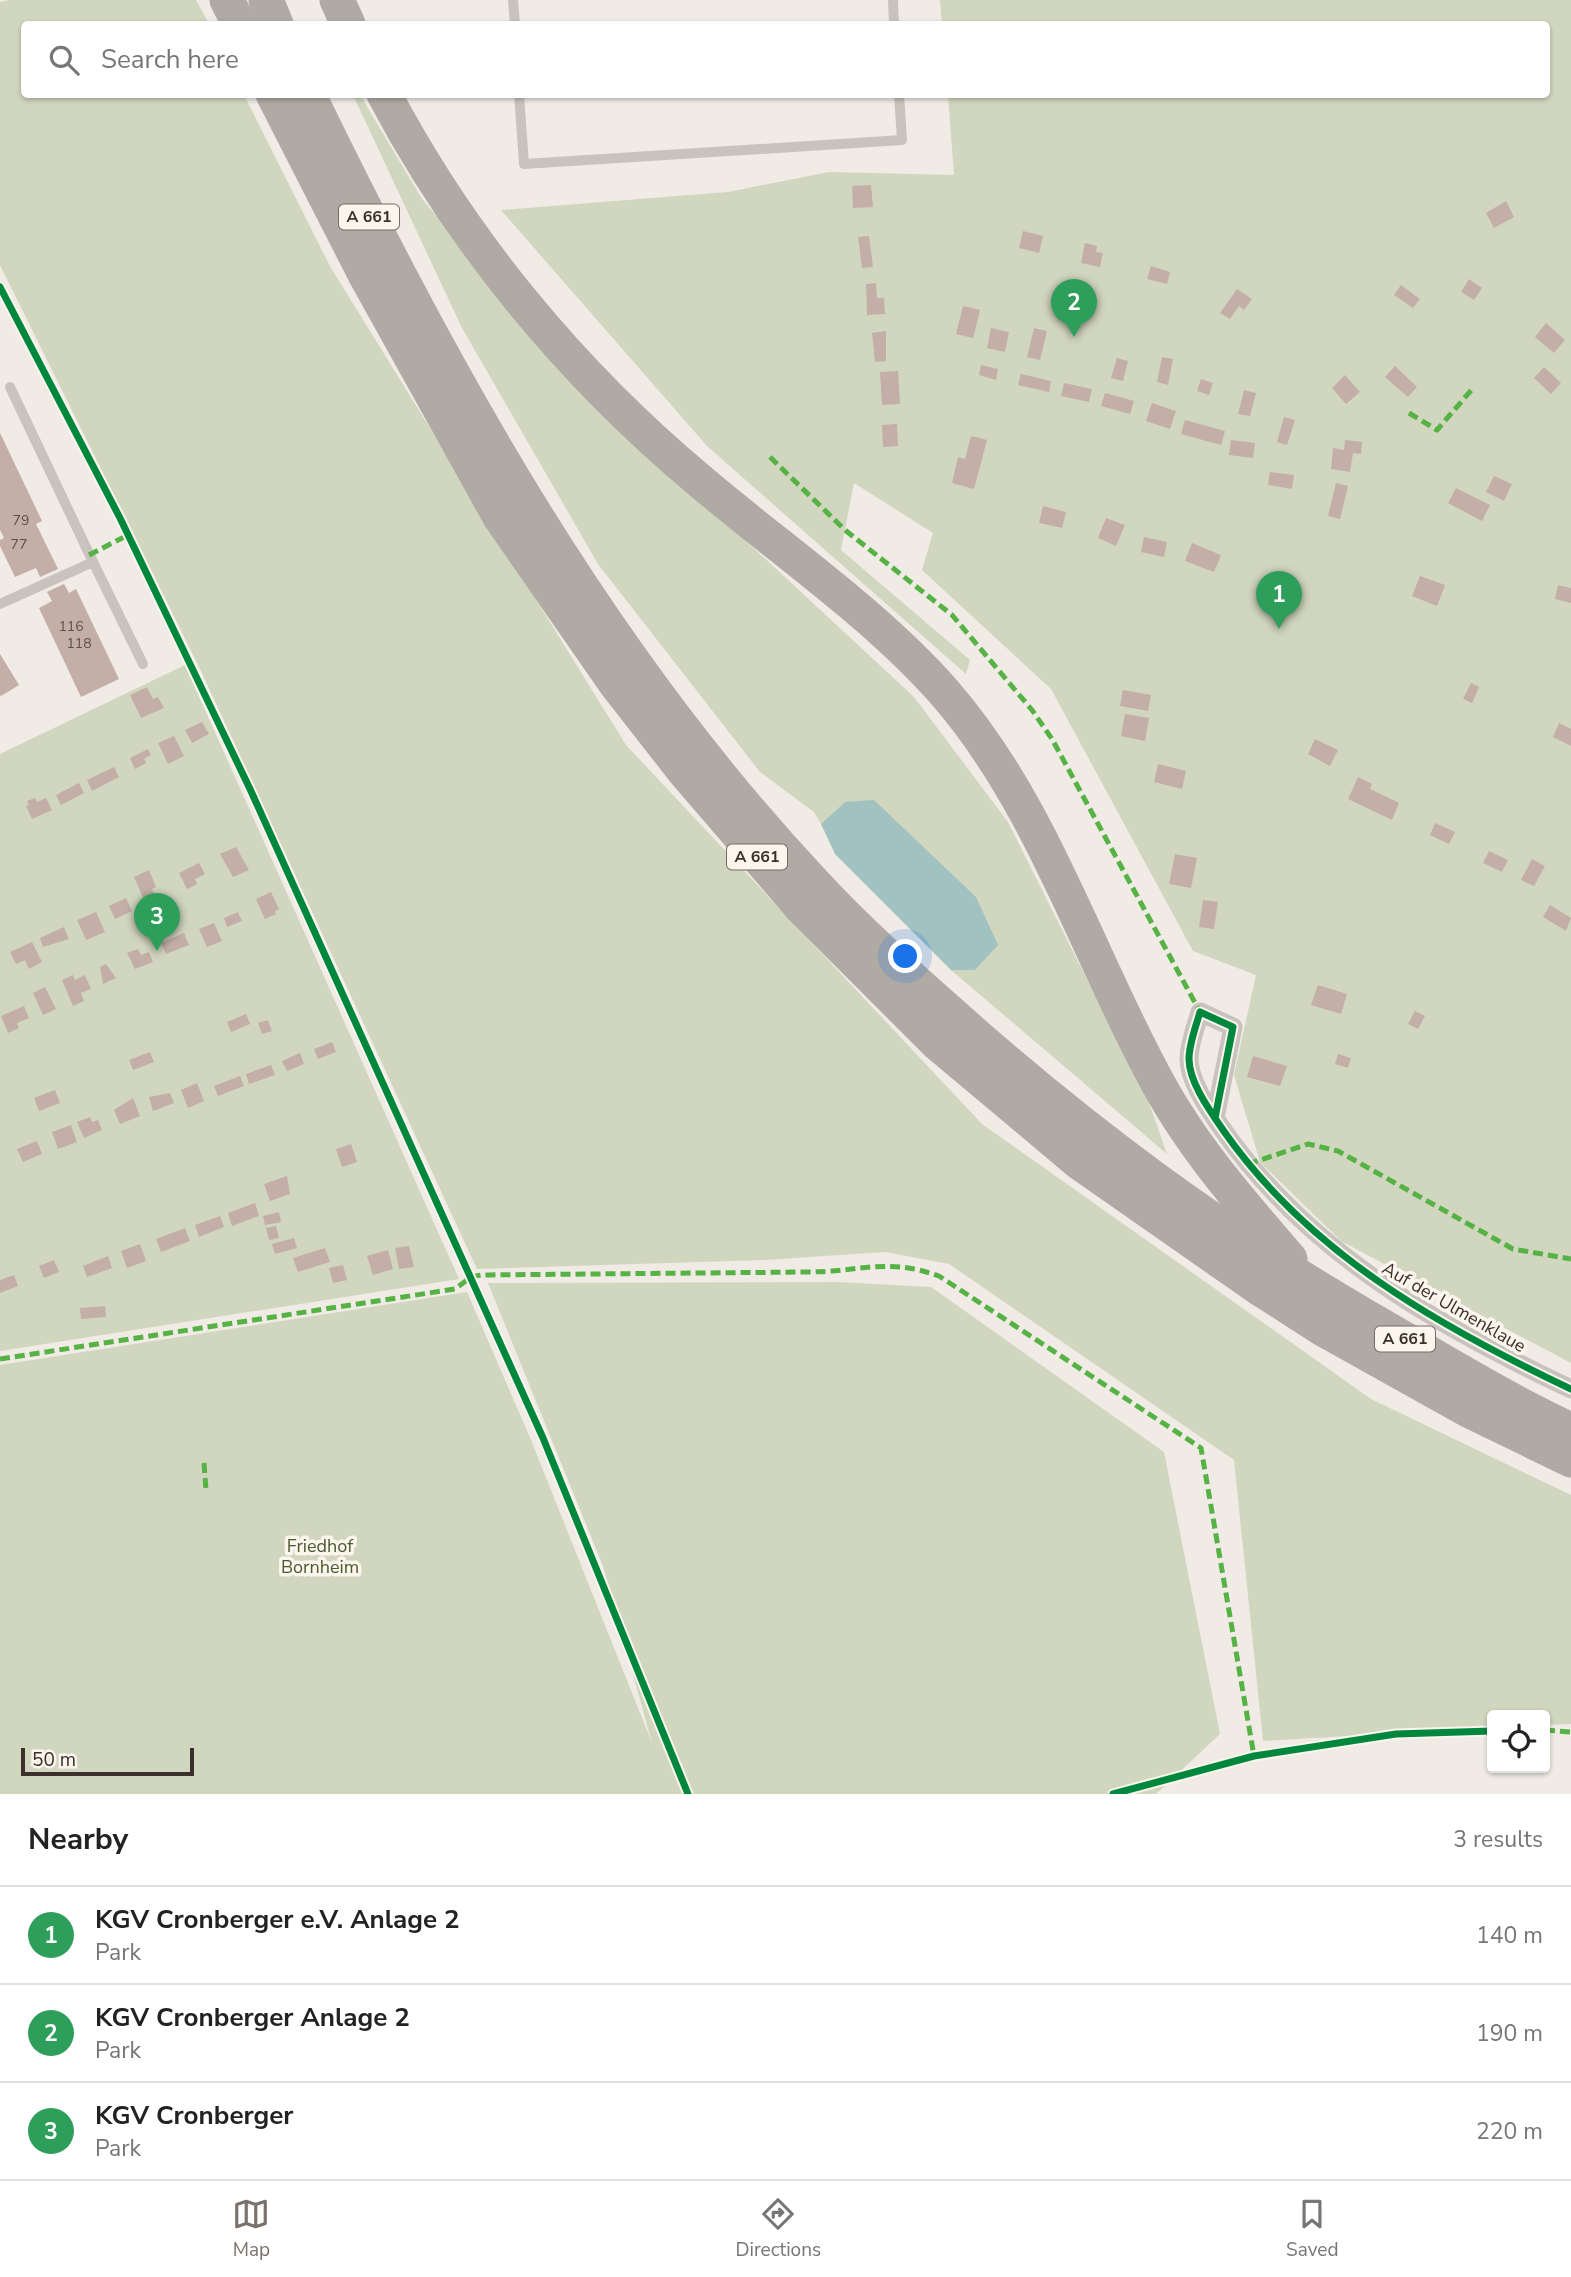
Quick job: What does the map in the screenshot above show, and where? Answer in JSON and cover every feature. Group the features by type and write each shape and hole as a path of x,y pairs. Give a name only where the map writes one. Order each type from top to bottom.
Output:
{"highway":[{"path":"227,0 238,21"},
{"path":"266,0 275,21"},
{"path":"337,0 347,21"},
{"name":"A 661","path":"275,98 379,300 500,517 616,684 684,771 802,908 936,1042 1091,1171 1248,1281 1323,1329 1468,1410 1571,1460"},
{"name":"A 661","path":"310,98 432,338 524,499 641,671 809,878 887,956 1024,1079 1148,1177 1312,1285 1498,1393 1571,1430"},
{"path":"386,98 438,187 483,251 583,372 647,435 885,636 942,690 977,734 1011,783 1152,1074 1185,1129 1228,1187 1312,1285"}],"street":[{"name":"Auf der Ulmenklaue","path":"1215,1118 1233,1027 1200,1012 1189,1058 1193,1077 1215,1118 1256,1176 1294,1215 1344,1258 1423,1311 1571,1389"}],"lane":[{"path":"513,0 515,21"},
{"path":"893,0 894,21"},
{"path":"519,98 524,164 902,140 899,98"},
{"path":"10,387 143,664"},
{"path":"0,604 93,562"}],"green space":[{"path":"196,0 207,21 21,21 21,98 246,98 331,268 626,745 982,1124 1371,1399 1571,1495 1571,1724 1550,1725 1550,1710 1487,1710 1487,1728 1263,1741 1234,1460 949,1264 885,1252 765,1260 477,1269 200,669 0,265 0,2"},
{"path":"940,0 1571,0 1571,1363 1341,1241 1260,1162 1234,1075 1256,975 1193,951 1051,689 922,570 933,533 854,483 841,550 970,660 966,674 707,446 501,210 728,192 829,172 954,175 948,98 1550,98 1550,21 942,21"},
{"path":"354,98 362,98 422,199 606,411 914,697 1008,822 1149,1103 1167,1154 951,970 975,970 845,802 821,824 814,812 760,772 598,564 462,328"},
{"path":"185,665 459,1279 0,1351 0,754"},
{"name":"Friedhof Bornheim","path":"838,1282 931,1287 1164,1452 1220,1734 1156,1794 0,1794 0,1365 467,1292 531,1440 652,1743 603,1566 488,1283"}],"water":[{"path":"874,800 976,897 998,945 975,970 951,970 835,854 821,824 845,802"}],"building":[{"path":"871,185 873,207 853,208 852,186"},
{"path":"1506,201 1514,217 1494,228 1486,213"},
{"path":"1023,231 1043,236 1039,253 1019,248"},
{"path":"869,236 873,267 862,268 858,237"},
{"path":"1085,243 1097,246 1096,252 1103,253 1100,267 1081,263"},
{"path":"1151,266 1170,272 1167,284 1147,279"},
{"path":"1469,279 1482,288 1474,300 1461,292"},
{"path":"876,283 877,298 884,298 885,314 867,315 866,284"},
{"path":"1401,285 1420,299 1413,308 1394,295"},
{"path":"1237,289 1252,299 1244,310 1239,306 1230,319 1220,313"},
{"path":"963,306 980,310 973,338 956,334"},
{"path":"1546,323 1565,340 1554,353 1535,337"},
{"path":"991,328 1009,332 1005,352 987,348"},
{"path":"1034,328 1047,331 1040,360 1027,357"},
{"path":"886,331 886,361 875,362 872,333"},
{"path":"1162,357 1173,359 1168,385 1157,382"},
{"path":"1117,358 1128,361 1123,381 1111,378"},
{"path":"981,365 998,369 996,380 979,375"},
{"path":"1395,366 1417,387 1408,397 1385,377"},
{"path":"1544,367 1561,383 1551,394 1534,378"},
{"path":"898,371 900,404 882,405 880,372"},
{"path":"1021,374 1051,381 1049,392 1018,385"},
{"path":"1345,375 1360,392 1346,404 1332,388"},
{"path":"1201,379 1213,383 1209,395 1197,391"},
{"path":"1064,383 1092,389 1089,402 1061,396"},
{"path":"1244,390 1256,393 1250,416 1238,414"},
{"path":"1105,393 1134,401 1130,414 1101,406"},
{"path":"1152,403 1176,411 1170,429 1146,421"},
{"path":"1284,417 1295,420 1287,445 1277,442"},
{"path":"1185,420 1225,431 1221,445 1181,434"},
{"path":"897,424 898,446 883,447 882,425"},
{"path":"0,433 42,521 36,524 58,569 40,577 36,568 15,577 0,546 0,540 4,538 0,530"},
{"path":"971,436 987,440 974,489 952,483 958,457 965,459"},
{"path":"1231,440 1255,443 1253,458 1229,455"},
{"path":"1345,440 1362,442 1361,454 1353,453 1350,472 1331,469 1333,448 1344,450"},
{"path":"1270,472 1294,475 1292,489 1268,485"},
{"path":"1494,476 1512,484 1504,501 1486,492"},
{"path":"1336,483 1348,486 1340,519 1328,516"},
{"path":"1456,488 1490,505 1482,521 1448,503"},
{"path":"1043,506 1066,512 1062,528 1039,523"},
{"path":"1106,518 1125,525 1116,546 1098,538"},
{"path":"1144,537 1167,542 1164,557 1141,552"},
{"path":"1192,543 1221,555 1214,572 1185,561"},
{"path":"1420,576 1445,585 1437,606 1412,596"},
{"path":"64,584 69,593 76,589 119,679 81,697 39,608 52,601 47,592"},
{"path":"1558,585 1571,588 1571,603 1555,599"},
{"path":"0,654 19,685 1,696 0,695"},
{"path":"1471,683 1479,687 1472,703 1463,699"},
{"path":"147,687 153,699 158,697 164,708 141,718 130,695"},
{"path":"1123,690 1151,695 1148,711 1120,706"},
{"path":"1125,714 1149,718 1145,741 1121,736"},
{"path":"202,722 209,734 192,743 185,730"},
{"path":"1559,723 1571,729 1571,746 1553,737"},
{"path":"174,736 184,756 168,764 158,743"},
{"path":"1315,739 1338,750 1330,766 1308,754"},
{"path":"148,749 151,755 144,759 146,763 135,769 130,758"},
{"path":"1158,764 1186,771 1182,789 1154,782"},
{"path":"114,767 119,777 92,791 87,780"},
{"path":"1358,777 1372,784 1370,789 1399,803 1392,820 1348,799"},
{"path":"79,783 84,793 61,805 56,795"},
{"path":"35,798 37,802 46,798 52,810 32,819 26,806 29,805 27,801"},
{"path":"1435,823 1455,832 1449,844 1430,835"},
{"path":"236,847 249,870 233,877 220,854"},
{"path":"1489,851 1508,860 1502,872 1483,863"},
{"path":"1175,854 1197,858 1191,888 1169,884"},
{"path":"1532,859 1545,866 1534,886 1521,880"},
{"path":"199,863 205,874 195,879 197,884 187,889 179,873"},
{"path":"149,870 156,887 152,889 155,895 144,900 134,877"},
{"path":"271,892 279,909 275,911 276,914 265,919 256,899"},
{"path":"126,898 132,911 115,919 109,906"},
{"path":"1203,900 1218,902 1214,929 1199,927"},
{"path":"1550,905 1571,918 1566,931 1543,917"},
{"path":"96,912 105,932 86,940 77,920"},
{"path":"238,912 242,921 227,927 224,918"},
{"path":"214,923 222,941 207,947 199,929"},
{"path":"64,927 69,939 43,947 40,938"},
{"path":"184,933 189,945 166,954 161,943"},
{"path":"32,942 42,962 29,969 25,960 16,964 10,952"},
{"path":"138,949 141,955 149,952 153,962 135,969 127,953"},
{"path":"106,964 116,978 103,984 100,967"},
{"path":"73,975 75,980 85,975 91,989 81,993 84,1001 73,1006 62,980"},
{"path":"1318,985 1347,994 1341,1014 1311,1005"},
{"path":"45,987 56,1009 43,1015 33,993"},
{"path":"24,1006 29,1018 17,1023 19,1028 8,1033 1,1016"},
{"path":"1415,1011 1425,1016 1418,1029 1408,1024"},
{"path":"246,1014 250,1024 231,1032 227,1022"},
{"path":"268,1020 272,1031 262,1034 258,1023"},
{"path":"332,1042 336,1052 318,1059 314,1049"},
{"path":"150,1052 154,1062 133,1070 129,1060"},
{"path":"300,1053 304,1064 287,1071 282,1061"},
{"path":"1338,1054 1351,1058 1348,1068 1335,1064"},
{"path":"1253,1056 1287,1066 1280,1086 1247,1077"},
{"path":"271,1065 275,1075 249,1084 246,1074"},
{"path":"240,1076 244,1086 218,1096 214,1086"},
{"path":"197,1083 204,1101 188,1108 181,1090"},
{"path":"55,1090 60,1103 39,1111 34,1098"},
{"path":"170,1093 174,1103 153,1111 149,1097"},
{"path":"133,1098 140,1116 120,1124 114,1110"},
{"path":"90,1117 92,1122 98,1120 102,1130 84,1138 77,1122"},
{"path":"71,1125 77,1142 58,1149 52,1132"},
{"path":"37,1141 42,1154 23,1162 17,1149"},
{"path":"351,1144 357,1162 342,1167 336,1149"},
{"path":"287,1176 290,1194 270,1201 264,1184"},
{"path":"255,1203 259,1216 232,1226 228,1213"},
{"path":"279,1212 281,1222 265,1225 263,1216"},
{"path":"220,1216 224,1227 199,1237 195,1225"},
{"path":"276,1226 279,1238 269,1240 266,1228"},
{"path":"185,1228 190,1241 161,1252 156,1239"},
{"path":"294,1238 297,1248 275,1254 272,1244"},
{"path":"140,1244 146,1261 127,1268 121,1251"},
{"path":"409,1246 414,1267 399,1269 395,1248"},
{"path":"325,1248 330,1262 298,1272 293,1258"},
{"path":"388,1250 393,1269 373,1275 367,1256"},
{"path":"108,1256 112,1268 87,1277 83,1266"},
{"path":"54,1260 59,1272 44,1278 39,1266"},
{"path":"343,1265 347,1280 333,1283 329,1268"},
{"path":"14,1275 18,1286 0,1293 0,1280"},
{"path":"105,1306 106,1317 81,1319 80,1308"}],"marked path":[{"path":"1409,413 1437,430 1474,387"},
{"path":"770,457 845,530 952,615 1032,710 1052,739 1200,1012"},
{"path":"89,555 128,535"},
{"path":"1248,1164 1308,1144 1338,1151 1513,1249 1571,1259"},
{"path":"0,1359 455,1289 471,1277 481,1275 807,1272 888,1266 920,1270 939,1276 1201,1448 1254,1756"},
{"path":"204,1463 206,1490"},
{"path":"1550,1730 1571,1732"}],"cycle path":[{"path":"0,287 120,518 250,789 543,1438 688,1794"},
{"path":"1215,1118 1233,1027 1200,1012 1191,1041 1189,1059 1196,1087 1212,1114 1223,1130 1257,1174 1295,1213 1379,1282 1425,1312 1571,1389"},
{"path":"1113,1794 1254,1756 1396,1734 1487,1731"}],"place":[{"name":"KGV Cronberger Anlage 2","path":"1074,337"},
{"name":"KGV Cronberger e.V. Anlage 2","path":"1279,629"},
{"name":"KGV Cronberger","path":"157,951"}]}
